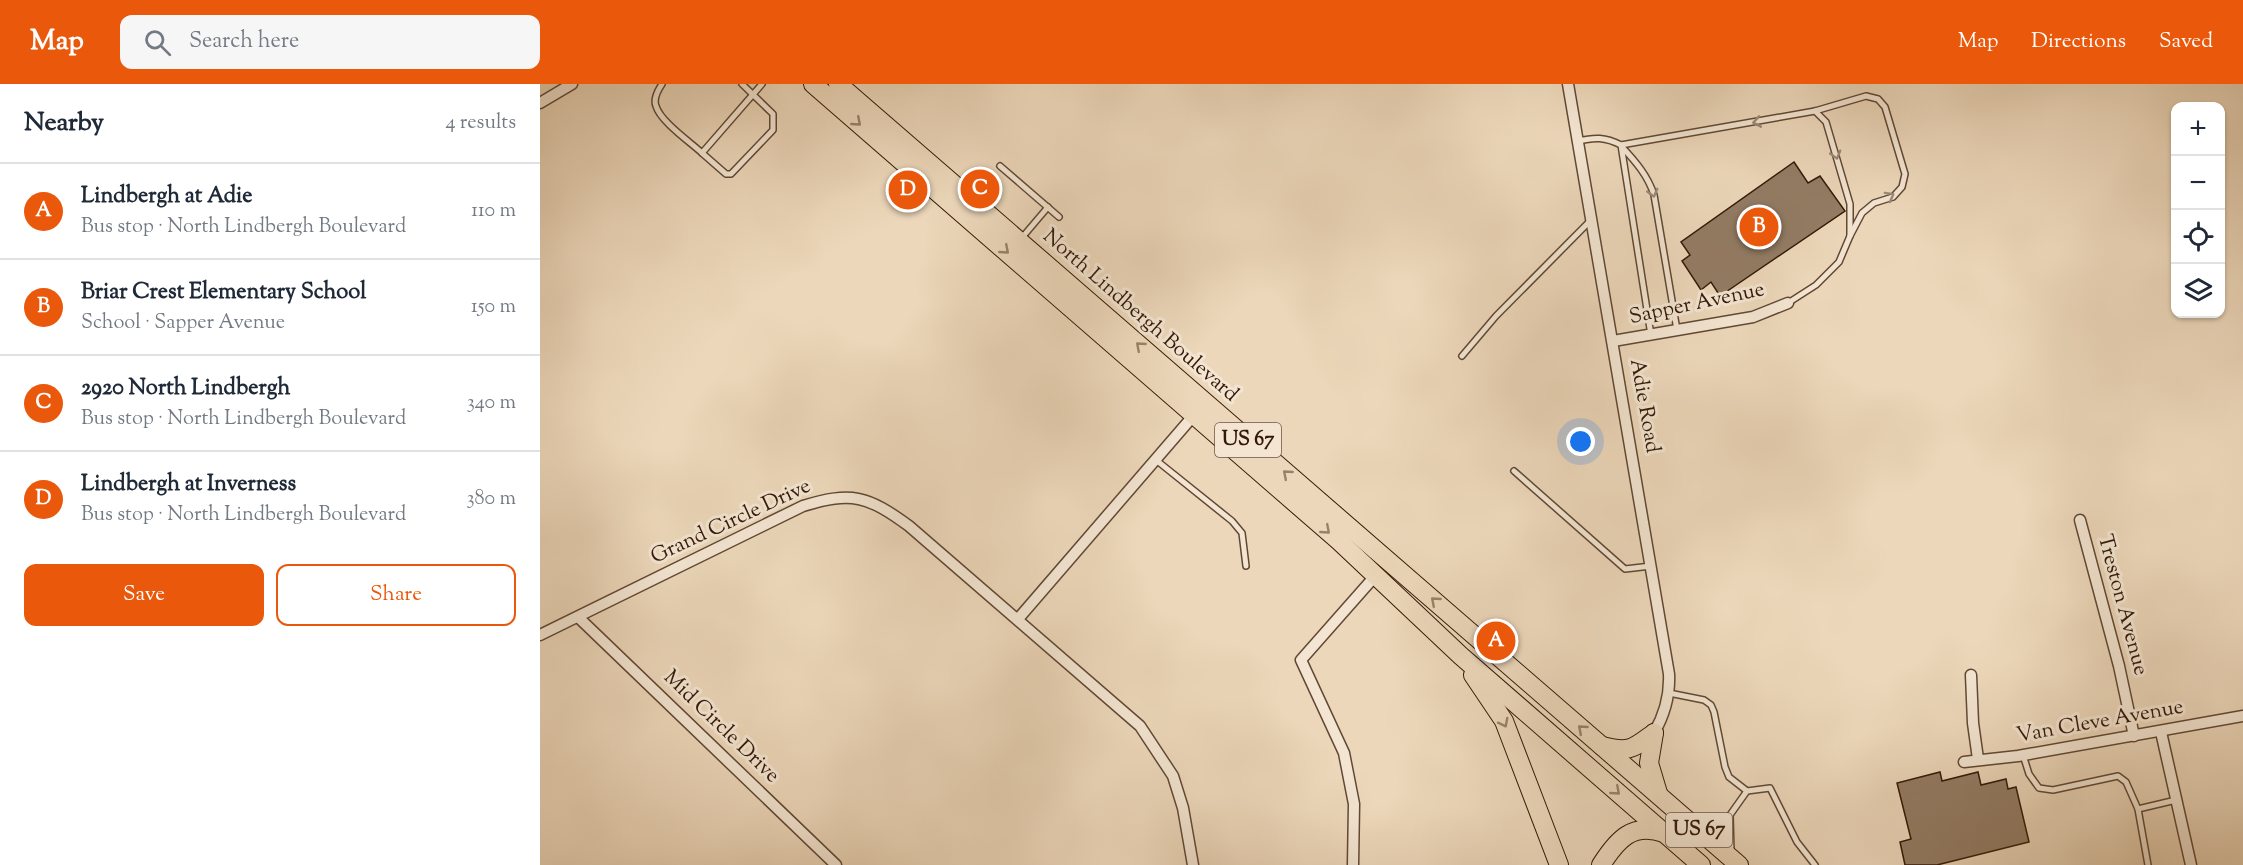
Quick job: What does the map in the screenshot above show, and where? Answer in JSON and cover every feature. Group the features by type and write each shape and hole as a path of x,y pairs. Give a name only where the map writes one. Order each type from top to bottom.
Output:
{"highway":[{"name":"North Lindbergh Boulevard","path":"813,84 1376,575 1461,656 1701,865"},
{"name":"North Lindbergh Boulevard","path":"838,84 1735,861"},
{"path":"1461,656 1504,721 1559,865"},
{"path":"1602,746 1618,750 1633,749 1654,733"},
{"path":"1654,733 1649,763 1658,795"},
{"path":"1600,865 1612,848 1625,836 1637,830 1665,834"}],"street":[{"path":"540,103 572,84"},
{"name":"Adie Road","path":"1568,84 1669,674 1665,713 1654,733"},
{"name":"Sapper Avenue","path":"1613,341 1753,316 1788,303"},
{"path":"1018,619 1194,415"},
{"name":"Grand Circle Drive","path":"540,635 803,506 831,498 846,498 859,499 885,508 1018,619 1140,726 1173,776 1183,808 1193,865"},
{"name":"Treston Avenue","path":"2080,520 2119,666 2134,736"},
{"path":"1353,865 1354,804 1344,753 1301,660 1376,575"},
{"name":"Mid Circle Drive","path":"578,617 836,865"},
{"path":"1971,675 1973,723 1978,759"},
{"name":"Van Cleve Avenue","path":"1964,762 2023,755 2243,716"},
{"path":"2161,732 2191,865"}],"lane":[{"path":"662,84 655,102 656,108 670,125 726,174 731,174 773,130 773,114 742,84"},
{"path":"702,153 762,84"},
{"path":"1621,146 1815,111 1866,96 1878,99 1885,107 1905,174 1902,187 1893,197 1874,203 1862,213 1839,262 1816,285 1788,303"},
{"path":"1815,111 1826,122 1850,204 1850,236"},
{"path":"1578,141 1594,137 1608,138 1621,146 1645,175 1654,195 1677,330"},
{"path":"1621,146 1651,335"},
{"path":"1000,166 1059,217"},
{"path":"1019,241 1048,207"},
{"path":"1462,356 1496,316 1592,219"},
{"path":"1156,460 1232,521 1242,533 1246,566"},
{"path":"1514,471 1625,569 1651,566"},
{"path":"1668,693 1704,700 1711,705 1729,777 1747,791 1770,788 1797,842 1815,865"},
{"path":"2023,755 2029,774 2039,788 2053,790 2118,776 2126,782 2138,809 2148,865"},
{"path":"1735,861 1730,815 1747,791"},
{"path":"2138,809 2176,800"}],"building":[{"path":"1794,162 1808,183 1820,176 1845,211 1720,296 1711,282 1701,290 1682,261 1690,255 1681,242"},
{"path":"1940,772 1942,781 1978,772 1981,785 2006,779 2008,789 2016,787 2029,842 1937,865 1905,865 1900,842 1911,839 1897,783"}],"place":[{"name":"2920 North Lindbergh","path":"980,189"},
{"name":"Lindbergh at Inverness","path":"908,190"},
{"name":"Briar Crest Elementary School","path":"1759,227"},
{"name":"Lindbergh at Adie","path":"1496,641"}]}
